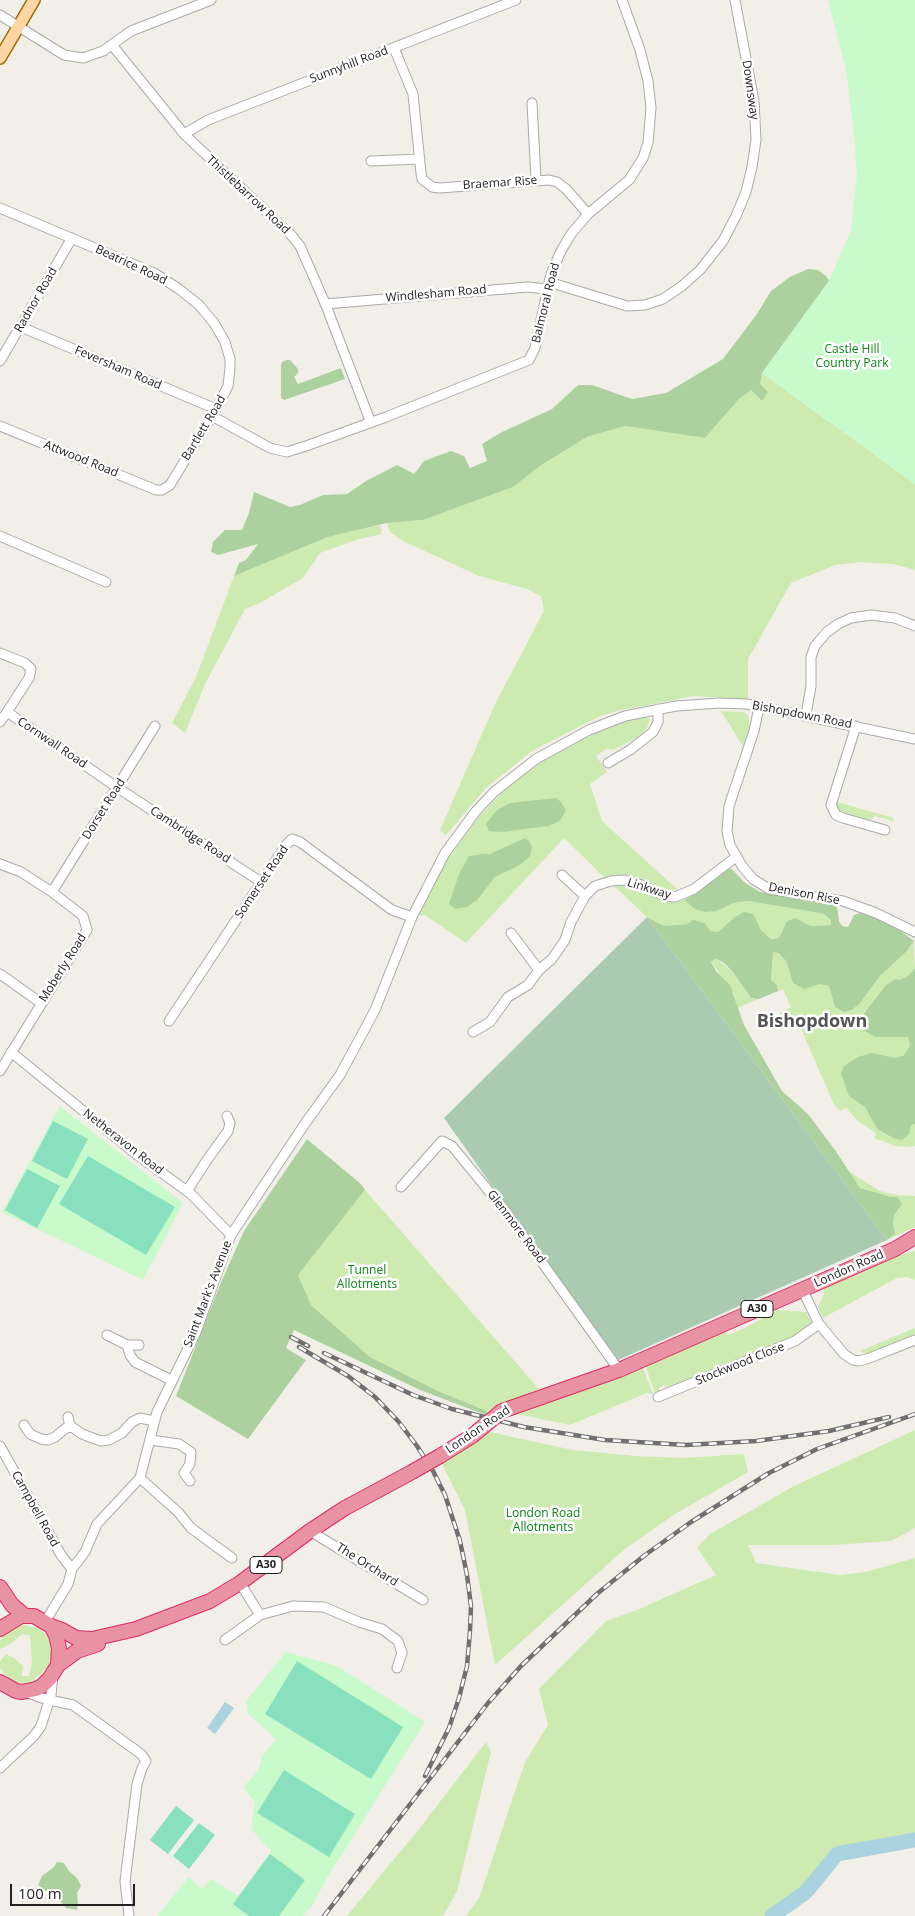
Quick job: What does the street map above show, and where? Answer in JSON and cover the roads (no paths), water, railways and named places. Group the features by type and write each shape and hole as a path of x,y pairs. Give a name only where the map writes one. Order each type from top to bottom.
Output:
{"highway":[{"name":"London Road","path":"24,1616 34,1616 81,1639 109,1636 186,1612 210,1602 240,1583 310,1531 345,1508 440,1456 472,1436 502,1411 619,1370 896,1249 915,1237"},
{"name":"London Road","path":"896,1249 915,1246"},
{"path":"0,1586 12,1605 24,1616"},
{"path":"0,1629 14,1619 24,1616"},
{"path":"48,1624 56,1635 60,1648 55,1669"},
{"name":"London Road","path":"0,1694 42,1686 55,1669 77,1651 98,1644 109,1636"},
{"path":"0,1682 21,1691"}],"main road":[{"path":"0,58 34,0"}],"street":[{"path":"0,15 53,49 71,57 90,57 103,52 131,30 211,0"},
{"name":"Sunnyhill Road","path":"184,134 208,120 394,48 503,2 516,0"},
{"name":"Balmoral Road","path":"214,412 262,445 282,452 306,446 370,423 527,362 534,348 548,286 556,261 565,244 588,214 629,180 643,158 650,132 651,108 648,81 640,50 622,0"},
{"name":"Downsway","path":"548,286 627,306 645,305 662,299 682,286 723,241 746,192 756,140 754,99 735,0"},
{"name":"Thistlebarrow Road","path":"112,45 184,134 292,236 306,258 370,423"},
{"name":"Braemar Rise","path":"394,48 413,94 422,179 432,187 439,188 536,180 557,182 588,214"},
{"path":"532,103 536,180"},
{"path":"371,161 420,159"},
{"name":"Beatrice Road","path":"0,208 154,273 199,305 214,323 225,342 230,359"},
{"name":"Radnor Road","path":"0,361 72,238"},
{"name":"Windlesham Road","path":"325,304 548,286"},
{"name":"Feversham Road","path":"21,327 214,412"},
{"name":"Bartlett Road","path":"162,490 170,485 228,386 230,359"},
{"name":"Attwood Road","path":"0,426 156,490 162,490"},
{"path":"0,536 106,582"},
{"path":"806,716 811,686 811,657 815,646 827,632 851,618 871,615 895,618 915,626"},
{"name":"Cornwall Road","path":"0,653 25,663 31,669 29,678 7,712 118,788"},
{"name":"Bishopdown Road","path":"412,918 431,877 450,846 476,811 500,788 536,759 573,738 608,722 658,709 720,703 747,704 769,707 915,739"},
{"name":"Denison Rise","path":"759,707 754,731 729,806 727,831 730,845 736,857 753,879 769,888 843,901 876,913 915,932"},
{"path":"608,763 630,750 653,732 658,722 658,709"},
{"path":"0,722 7,712"},
{"name":"Dorset Road","path":"52,892 156,726"},
{"path":"856,726 832,805 836,815 885,830"},
{"name":"Cambridge Road","path":"118,788 261,882"},
{"name":"Somerset Road","path":"169,1021 286,845 292,839 300,842 392,910 412,918"},
{"name":"Linkway","path":"473,1032 490,1022 508,997 528,985 539,970 552,959 561,946 585,896 595,886 617,880 633,882 665,896 675,897 694,889 736,857"},
{"name":"Moberly Road","path":"0,864 20,872 52,892 83,916 87,930 0,1071"},
{"path":"562,875 585,896"},
{"name":"Saint Mark's Avenue","path":"48,1624 68,1584 72,1569 85,1552 97,1524 140,1478 154,1421 171,1380 196,1332 231,1235 340,1075 375,1010 412,918"},
{"path":"511,933 539,970"},
{"path":"0,974 41,1003"},
{"name":"Netheravon Road","path":"11,1052 136,1154 187,1191 231,1235"},
{"path":"187,1191 228,1131 230,1123 227,1116"},
{"name":"Glenmore Road","path":"401,1187 442,1141 452,1146 506,1212 619,1370"},
{"path":"802,1289 819,1324 844,1354 858,1361 915,1340"},
{"name":"Stockwood Close","path":"658,1397 795,1341 819,1324"},
{"path":"107,1334 127,1344 139,1345"},
{"path":"127,1344 130,1355 135,1362 171,1380"},
{"path":"68,1417 70,1427"},
{"path":"70,1427 92,1439 101,1441 109,1440 122,1433 132,1422 140,1418 154,1421"},
{"path":"24,1425 30,1434 48,1440 70,1427"},
{"path":"150,1440 179,1444 191,1452 190,1464 184,1472 190,1481"},
{"name":"Campbell Road","path":"0,1446 61,1556 72,1569"},
{"path":"140,1478 178,1512 191,1528 232,1558"},
{"name":"The Orchard","path":"310,1531 423,1600"},
{"path":"240,1583 260,1615"},
{"path":"226,1640 260,1615 293,1606 324,1607 359,1622 382,1628 398,1641 402,1653 396,1668"},
{"path":"0,1768 34,1736 41,1726 50,1700 55,1669"},
{"path":"21,1691 73,1706 140,1754 146,1761 137,1784 125,1881 129,1916"}],"water":[{"path":"225,1702 234,1708 215,1734 207,1728"}],"waterway":[{"path":"772,1916 806,1892 837,1854 915,1840"}],"railway":[{"path":"291,1337 308,1346"},
{"path":"299,1347 348,1376 375,1397 398,1421 433,1471 445,1495 460,1541 471,1606 467,1666 449,1728 425,1776"},
{"path":"324,1353 413,1395 452,1409 524,1427 605,1440 686,1445 756,1441 829,1431 889,1417"},
{"path":"324,1916 488,1703 521,1666 598,1593 645,1555 691,1522 769,1473 817,1449 915,1414"}],"district":[{"name":"Bishopdown","path":"812,1022"}],"park label":[{"name":"Castle Hill Country Park","path":"852,357"},
{"name":"Tunnel Allotments","path":"367,1278"},
{"name":"London Road Allotments","path":"543,1521"}]}
